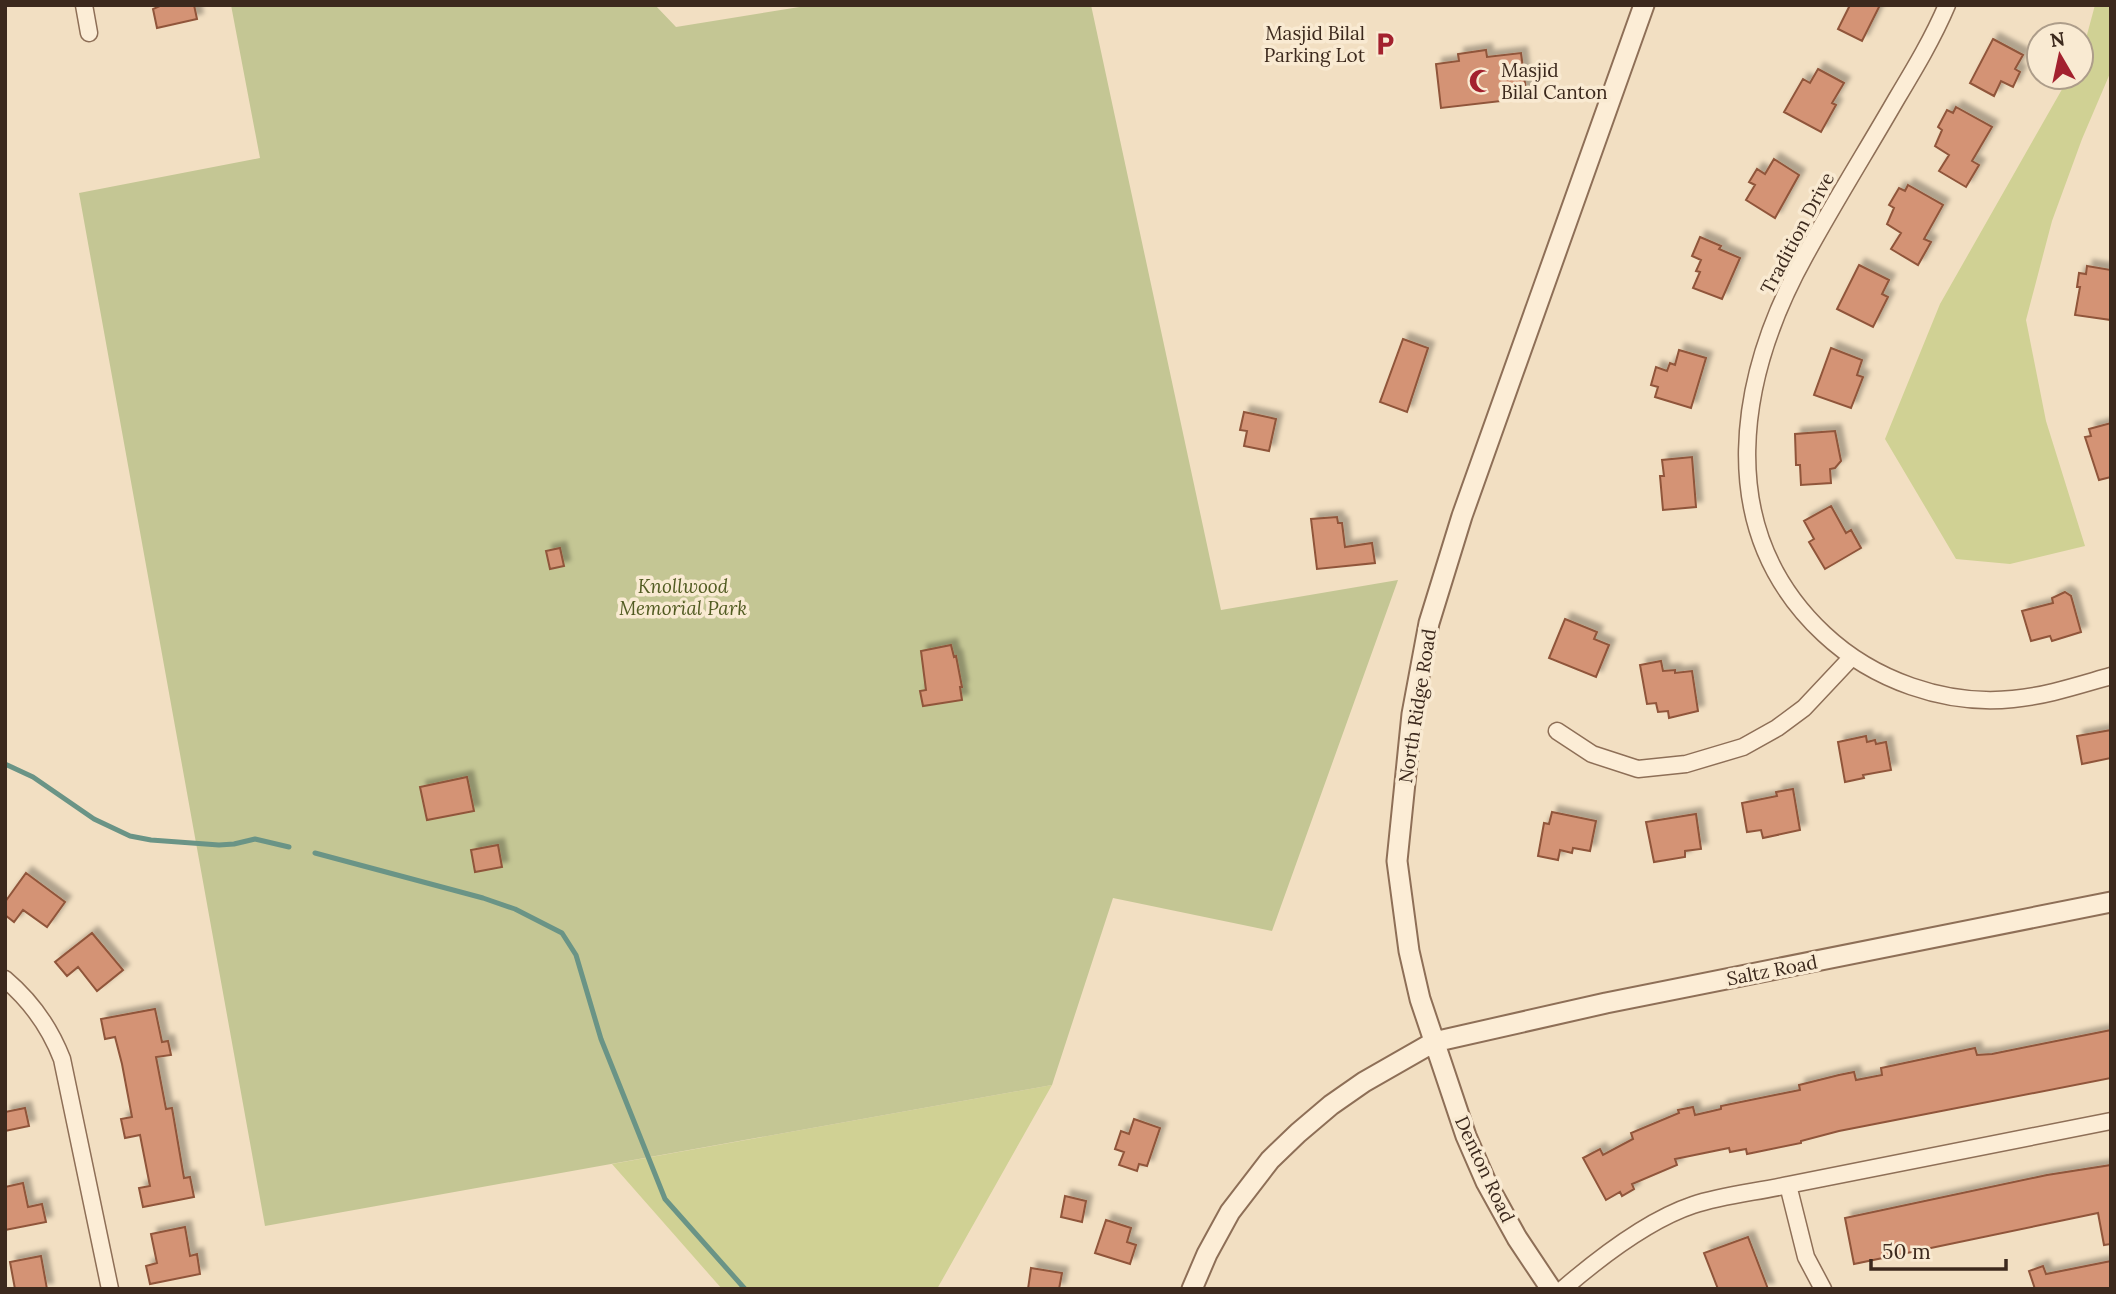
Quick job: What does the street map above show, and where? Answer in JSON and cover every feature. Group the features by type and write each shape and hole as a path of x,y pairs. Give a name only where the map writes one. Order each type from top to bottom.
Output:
{"street":[{"path":"83,5 89,33"},
{"name":"North Ridge Road","path":"1434,1042 1420,999 1409,951 1397,861 1419,669 1429,623 1462,516 1644,5"},
{"name":"Tradition Drive","path":"1947,5 1921,58 1805,255 1783,300 1761,360 1750,403 1746,436 1747,484 1761,540 1781,583 1794,602 1811,622 1852,658 1897,682 1972,700 2014,699 2111,676"},
{"path":"1557,731 1592,754 1637,769 1686,764 1743,747 1777,728 1804,708 1852,658"},
{"name":"Saltz Road","path":"1434,1042 1606,1003 2111,902"},
{"path":"5,979 41,1017 62,1059 110,1289"},
{"path":"1192,1289 1230,1212 1270,1160 1331,1105 1364,1082 1434,1042"},
{"name":"Denton Road","path":"1434,1042 1466,1136 1486,1182 1523,1247 1551,1289"},
{"path":"1563,1289 1646,1228 1692,1205 2111,1121"},
{"path":"1788,1185 1806,1257 1823,1289"}],"green space":[{"name":"Knollwood Memorial Park","path":"231,5 655,5 676,27 812,5 1091,5 1221,610 1398,580 1272,931 1113,898 1052,1085 265,1226 79,193 260,158"},
{"path":"2095,5 2111,5 2111,71 2052,221 2026,320 2046,421 2085,546 2010,564 1956,559 1885,439 1940,304 2061,91 2095,91 2095,21 2091,21"},
{"path":"1052,1085 937,1289 722,1289 612,1164"}],"building":[{"path":"162,5 194,5 197,19 157,28 153,9"},
{"path":"1850,5 1880,5 1862,41 1838,29"},
{"path":"1993,39 2023,55 2015,69 2020,72 2013,87 2001,81 1994,96 1970,83"},
{"name":"Masjid Bilal Canton","path":"1486,50 1487,57 1521,53 1527,98 1441,108 1436,64 1459,61 1458,54"},
{"path":"1818,69 1844,83 1832,103 1836,105 1821,132 1784,112 1803,79 1810,83"},
{"path":"1956,107 1992,127 1972,161 1979,165 1966,187 1939,171 1949,155 1935,146 1942,130 1938,127 1947,110 1953,113"},
{"path":"1774,159 1799,175 1775,218 1746,200 1755,185 1749,182 1757,169 1765,174"},
{"path":"1908,185 1943,205 1924,239 1931,242 1918,265 1891,249 1901,233 1887,224 1894,208 1889,205 1899,188 1905,191"},
{"path":"1700,237 1740,258 1722,299 1693,288 1700,272 1696,271 1701,260 1692,256"},
{"path":"1859,265 1889,280 1882,294 1888,297 1873,327 1837,309"},
{"path":"2087,266 2111,270 2111,320 2075,315 2080,287 2077,287 2079,273 2086,274"},
{"path":"1403,339 1428,348 1407,412 1380,402"},
{"path":"1831,348 1862,360 1857,375 1863,377 1851,408 1814,395"},
{"path":"1679,350 1706,358 1691,408 1655,397 1658,387 1651,385 1656,367 1667,371 1670,363 1675,365"},
{"path":"1244,412 1276,419 1269,451 1244,446 1247,431 1240,430"},
{"path":"2111,423 2111,477 2099,480 2085,437 2091,436 2089,429"},
{"path":"1835,431 1841,461 1835,468 1830,469 1831,483 1801,485 1800,465 1796,465 1795,434"},
{"path":"1692,457 1696,507 1663,510 1660,476 1664,476 1662,460"},
{"path":"1831,506 1846,533 1851,530 1861,548 1825,569 1809,542 1814,539 1804,521"},
{"path":"1337,517 1338,523 1342,523 1345,547 1372,543 1375,563 1317,569 1311,519"},
{"path":"560,548 564,566 550,569 546,551"},
{"path":"2065,592 2071,596 2081,632 2052,641 2050,636 2031,641 2022,611 2053,603 2052,598"},
{"path":"1565,619 1597,632 1594,639 1609,645 1596,677 1549,658"},
{"path":"951,645 954,657 956,656 962,700 923,706 920,691 926,690 921,651"},
{"path":"1661,661 1663,671 1692,671 1698,711 1669,718 1668,711 1658,712 1656,703 1647,704 1640,665"},
{"path":"2111,730 2111,758 2082,764 2077,736"},
{"path":"1866,736 1867,742 1886,742 1891,770 1863,775 1864,778 1845,782 1838,742"},
{"path":"467,777 474,811 427,820 420,787"},
{"path":"1793,789 1800,830 1763,838 1761,830 1747,832 1742,803 1777,796 1776,792"},
{"path":"1552,812 1596,821 1590,851 1573,848 1572,853 1560,850 1558,860 1538,856 1544,823 1549,824"},
{"path":"1696,814 1701,849 1685,851 1685,857 1654,862 1646,822"},
{"path":"498,845 502,867 475,872 471,850"},
{"path":"26,873 65,902 47,927 23,910 14,922 5,915 5,902"},
{"path":"92,933 123,970 97,991 78,967 67,976 55,962"},
{"path":"155,1009 162,1042 168,1041 171,1055 156,1057 166,1109 172,1108 184,1178 190,1177 194,1197 143,1207 139,1188 150,1186 140,1135 125,1138 121,1119 132,1117 122,1064 115,1037 105,1039 101,1019"},
{"path":"2111,1030 2111,1078 1839,1131 1801,1143 1747,1154 1746,1149 1730,1152 1729,1148 1675,1159 1677,1165 1632,1184 1634,1189 1622,1196 1620,1192 1606,1200 1583,1158 1600,1149 1603,1155 1633,1139 1631,1133 1679,1113 1678,1110 1693,1107 1695,1115 1721,1109 1721,1106 1800,1090 1799,1085 1839,1075 1854,1072 1856,1080 1882,1075 1881,1068 1975,1048 1977,1055 1992,1054"},
{"path":"25,1108 29,1126 5,1131 5,1112"},
{"path":"1134,1119 1160,1128 1147,1166 1139,1164 1137,1171 1119,1165 1124,1152 1115,1149 1121,1131 1129,1134"},
{"path":"2111,1165 2111,1244 2104,1245 2098,1213 1854,1264 1845,1218 2047,1175"},
{"path":"23,1183 28,1207 42,1204 46,1222 5,1230 5,1187"},
{"path":"1065,1196 1086,1201 1082,1222 1061,1217"},
{"path":"1106,1220 1131,1228 1127,1242 1136,1245 1130,1264 1095,1253"},
{"path":"185,1227 190,1256 197,1254 200,1274 150,1284 146,1266 157,1263 151,1234"},
{"path":"1748,1237 1768,1289 1718,1289 1704,1253"},
{"path":"41,1256 47,1289 15,1289 10,1262"},
{"path":"2111,1261 2111,1289 2035,1289 2029,1271 2043,1266 2046,1274"},
{"path":"1031,1268 1062,1273 1059,1289 1028,1289"}],"waterway":[{"path":"5,764 33,777 94,819 130,836 219,845 255,839 289,847"},
{"path":"315,853 483,898 515,909 562,933 576,955 601,1039 665,1199 745,1289"}],"place":[{"name":"Masjid Bilal Parking Lot","path":"1385,44"},
{"name":"Masjid Bilal Canton","path":"1481,81"}]}
